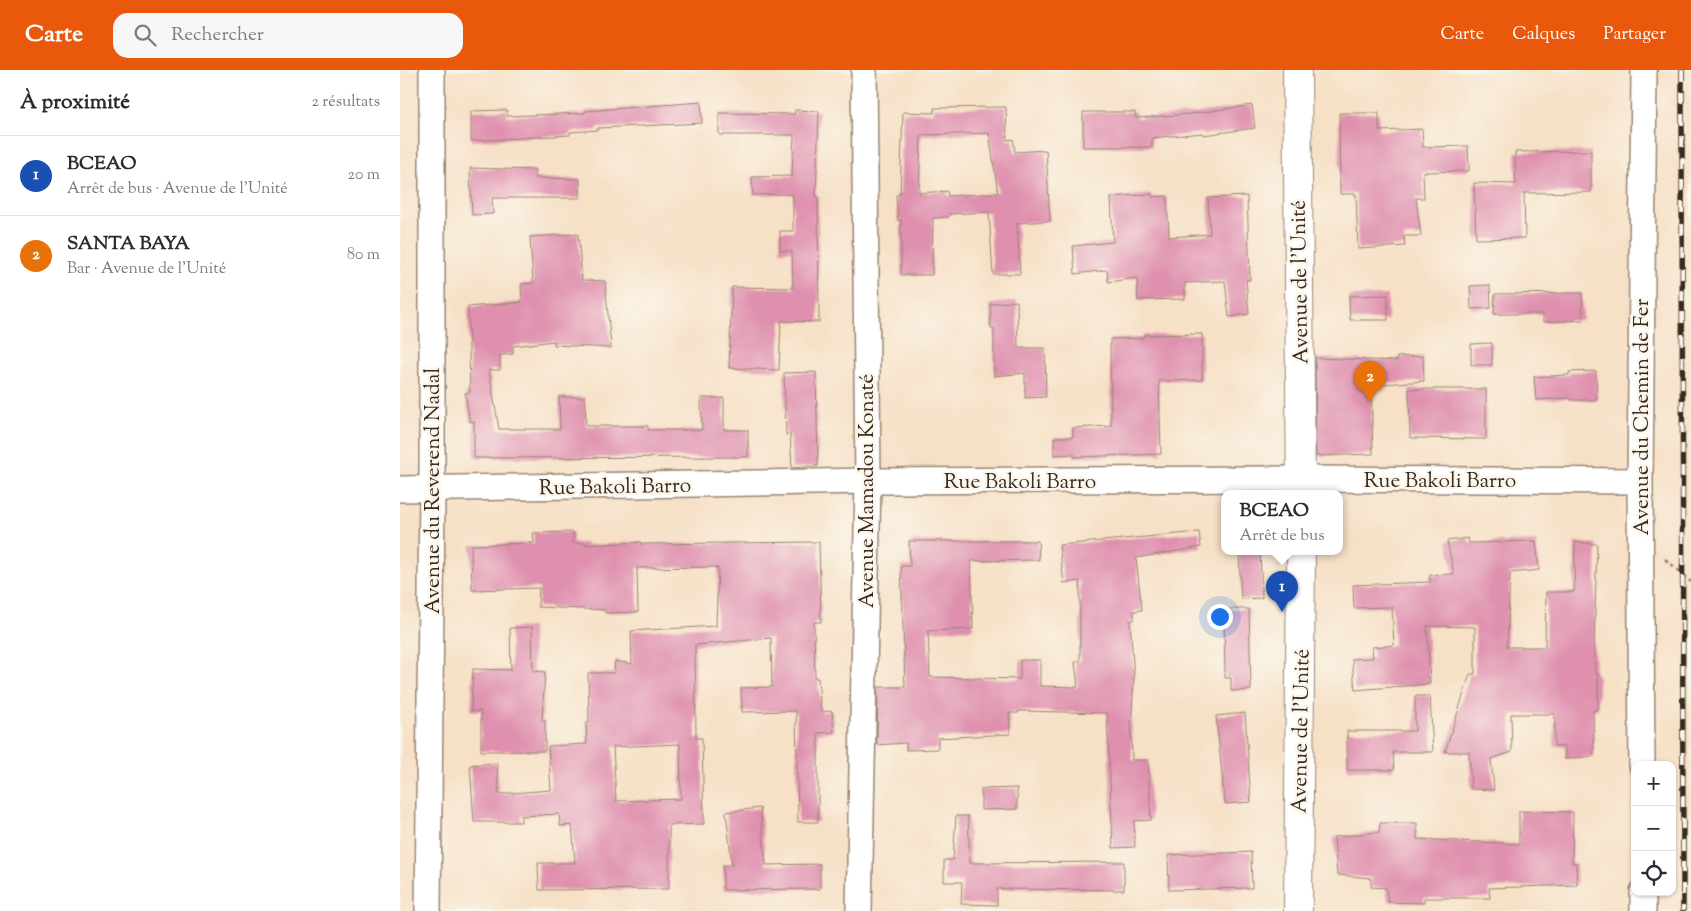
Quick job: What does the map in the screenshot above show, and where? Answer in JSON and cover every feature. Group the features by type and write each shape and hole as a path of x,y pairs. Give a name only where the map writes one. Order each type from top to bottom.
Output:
{"street":[{"name":"Avenue du Reverend Nadal","path":"428,911 432,489 432,70"},
{"name":"Avenue Mamadou Konaté","path":"859,911 868,482 864,70"},
{"name":"Avenue de l'Unité","path":"1297,70 1301,486"},
{"name":"Avenue du Chemin de Fer","path":"1642,761 1640,481 1644,70"},
{"name":"Rue Bakoli Barro","path":"400,489 868,482 1301,486 1640,481"},
{"name":"Avenue de l'Unité","path":"1298,911 1301,555"},
{"path":"1643,896 1643,911"}],"building":[{"path":"701,102 702,123 598,128 598,130 570,132 570,135 471,141 471,111 507,110 507,116 585,113 585,111"},
{"path":"1252,105 1255,128 1203,135 1203,133 1152,138 1152,147 1083,147 1083,112 1135,112 1136,118 1190,114"},
{"path":"1006,107 1007,140 1013,139 1015,152 1046,150 1050,221 1017,223 1020,274 993,274 989,212 949,214 949,217 933,218 932,275 901,275 901,220 898,221 896,195 900,194 903,112 934,113 934,108","holes":["989,133 998,193 948,196 947,191 919,193 921,135"]},
{"path":"795,110 819,111 816,196 818,196 819,322 781,321 779,370 729,368 732,287 793,288 792,251 780,251 780,231 793,231 793,194 753,195 752,177 792,176 794,135 719,135 719,113 795,114"},
{"path":"1339,113 1379,113 1379,131 1422,129 1423,147 1468,146 1469,171 1423,172 1424,198 1416,198 1421,236 1404,236 1405,246 1358,249 1356,194 1340,194"},
{"path":"1591,151 1591,192 1524,193 1525,238 1476,239 1474,183 1516,184 1515,152"},
{"path":"470,168 535,170 535,178 580,179 580,198 492,198 493,214 472,215"},
{"path":"1152,194 1152,197 1167,196 1169,237 1210,234 1208,198 1247,196 1250,280 1246,280 1249,314 1229,317 1225,281 1185,283 1185,299 1138,300 1137,278 1108,282 1107,270 1075,274 1073,246 1113,242 1111,197"},
{"path":"578,234 582,280 605,281 611,348 554,345 554,341 513,346 513,354 500,355 500,370 489,370 499,429 560,429 559,397 585,397 586,426 648,426 648,430 702,430 701,398 724,398 724,430 748,430 748,457 474,458 474,421 470,422 465,393 470,392 468,307 522,302 521,284 533,283 530,237"},
{"path":"1490,285 1491,308 1471,309 1470,286"},
{"path":"1582,293 1583,320 1543,322 1543,314 1494,314 1495,294"},
{"path":"1388,295 1388,320 1350,320 1349,296"},
{"path":"1017,301 1018,348 1045,348 1046,397 1025,398 1025,373 994,376 994,329 991,329 990,304"},
{"path":"1202,334 1202,380 1159,381 1161,454 1074,457 1074,454 1054,455 1054,437 1073,437 1073,428 1111,426 1110,339 1143,338 1143,335"},
{"path":"1492,343 1492,365 1471,365 1471,344"},
{"path":"1423,356 1424,381 1371,385 1373,454 1316,456 1315,358 1397,361 1397,357"},
{"path":"1596,371 1597,400 1570,400 1570,398 1536,400 1534,377 1569,375 1569,372"},
{"path":"816,372 818,466 792,468 790,434 786,435 784,373"},
{"path":"1409,389 1486,389 1486,439 1410,438"},
{"path":"573,532 573,543 586,543 586,545 641,542 641,544 819,542 821,622 814,622 815,678 818,678 821,712 832,711 834,732 818,733 818,822 798,822 796,711 742,712 741,688 772,687 771,638 695,645 696,738 702,738 704,824 669,825 669,889 539,890 538,863 575,863 572,825 560,826 559,814 521,816 521,822 474,822 470,765 497,763 499,794 551,790 548,746 587,744 586,723 589,723 588,673 614,673 615,661 632,664 631,631 716,626 718,568 637,568 638,612 605,613 605,610 538,607 539,588 472,590 471,545 534,543 533,533","holes":["680,744 681,799 616,801 613,747"]},
{"path":"1199,532 1201,547 1136,558 1142,610 1134,611 1134,620 1130,621 1134,677 1131,727 1132,760 1148,760 1151,820 1134,821 1135,847 1113,848 1107,713 1019,711 1018,713 1009,713 1010,734 938,738 938,749 906,750 906,743 877,745 878,687 905,687 901,566 910,566 909,541 1038,541 1039,560 971,561 973,629 928,631 930,677 1020,679 1020,660 1040,660 1040,686 1078,687 1075,662 1080,661 1080,581 1064,583 1059,545"},
{"path":"1468,538 1469,543 1536,541 1539,570 1510,573 1507,647 1545,647 1546,592 1574,592 1575,542 1597,544 1594,647 1595,674 1598,674 1598,709 1593,710 1594,756 1565,759 1565,747 1554,746 1555,714 1511,714 1512,752 1491,759 1494,790 1471,789 1469,752 1445,752 1470,674 1475,674 1475,627 1427,626 1430,684 1355,690 1352,659 1373,658 1372,647 1394,645 1392,607 1354,608 1353,585 1430,582 1430,575 1454,574 1447,541"},
{"path":"1239,555 1260,555 1262,598 1241,599"},
{"path":"1224,609 1249,609 1251,690 1231,691 1231,678 1225,678"},
{"path":"532,627 533,671 545,672 542,721 545,721 545,751 481,751 481,711 471,711 473,669 511,670 510,628"},
{"path":"1415,696 1430,696 1433,752 1393,752 1394,770 1347,770 1347,731 1415,731"},
{"path":"1245,713 1251,802 1225,804 1216,716"},
{"path":"1017,788 1017,809 981,810 981,789"},
{"path":"760,808 766,865 820,864 820,889 723,890 723,865 732,865 726,812"},
{"path":"1519,811 1573,812 1572,863 1576,863 1577,885 1489,888 1490,898 1424,898 1424,903 1388,902 1386,888 1371,887 1371,878 1337,875 1334,837 1379,832 1380,823 1417,823 1417,839 1519,844"},
{"path":"956,816 968,816 970,863 1124,862 1124,890 997,889 997,905 961,904 962,882 944,882 944,860 953,860"},
{"path":"1251,852 1252,888 1169,890 1168,855"}],"railway":[{"path":"1682,70 1683,911"}],"place":[{"name":"SANTA BAYA","path":"1370,402"},
{"name":"BCEAO","path":"1282,612"}]}
